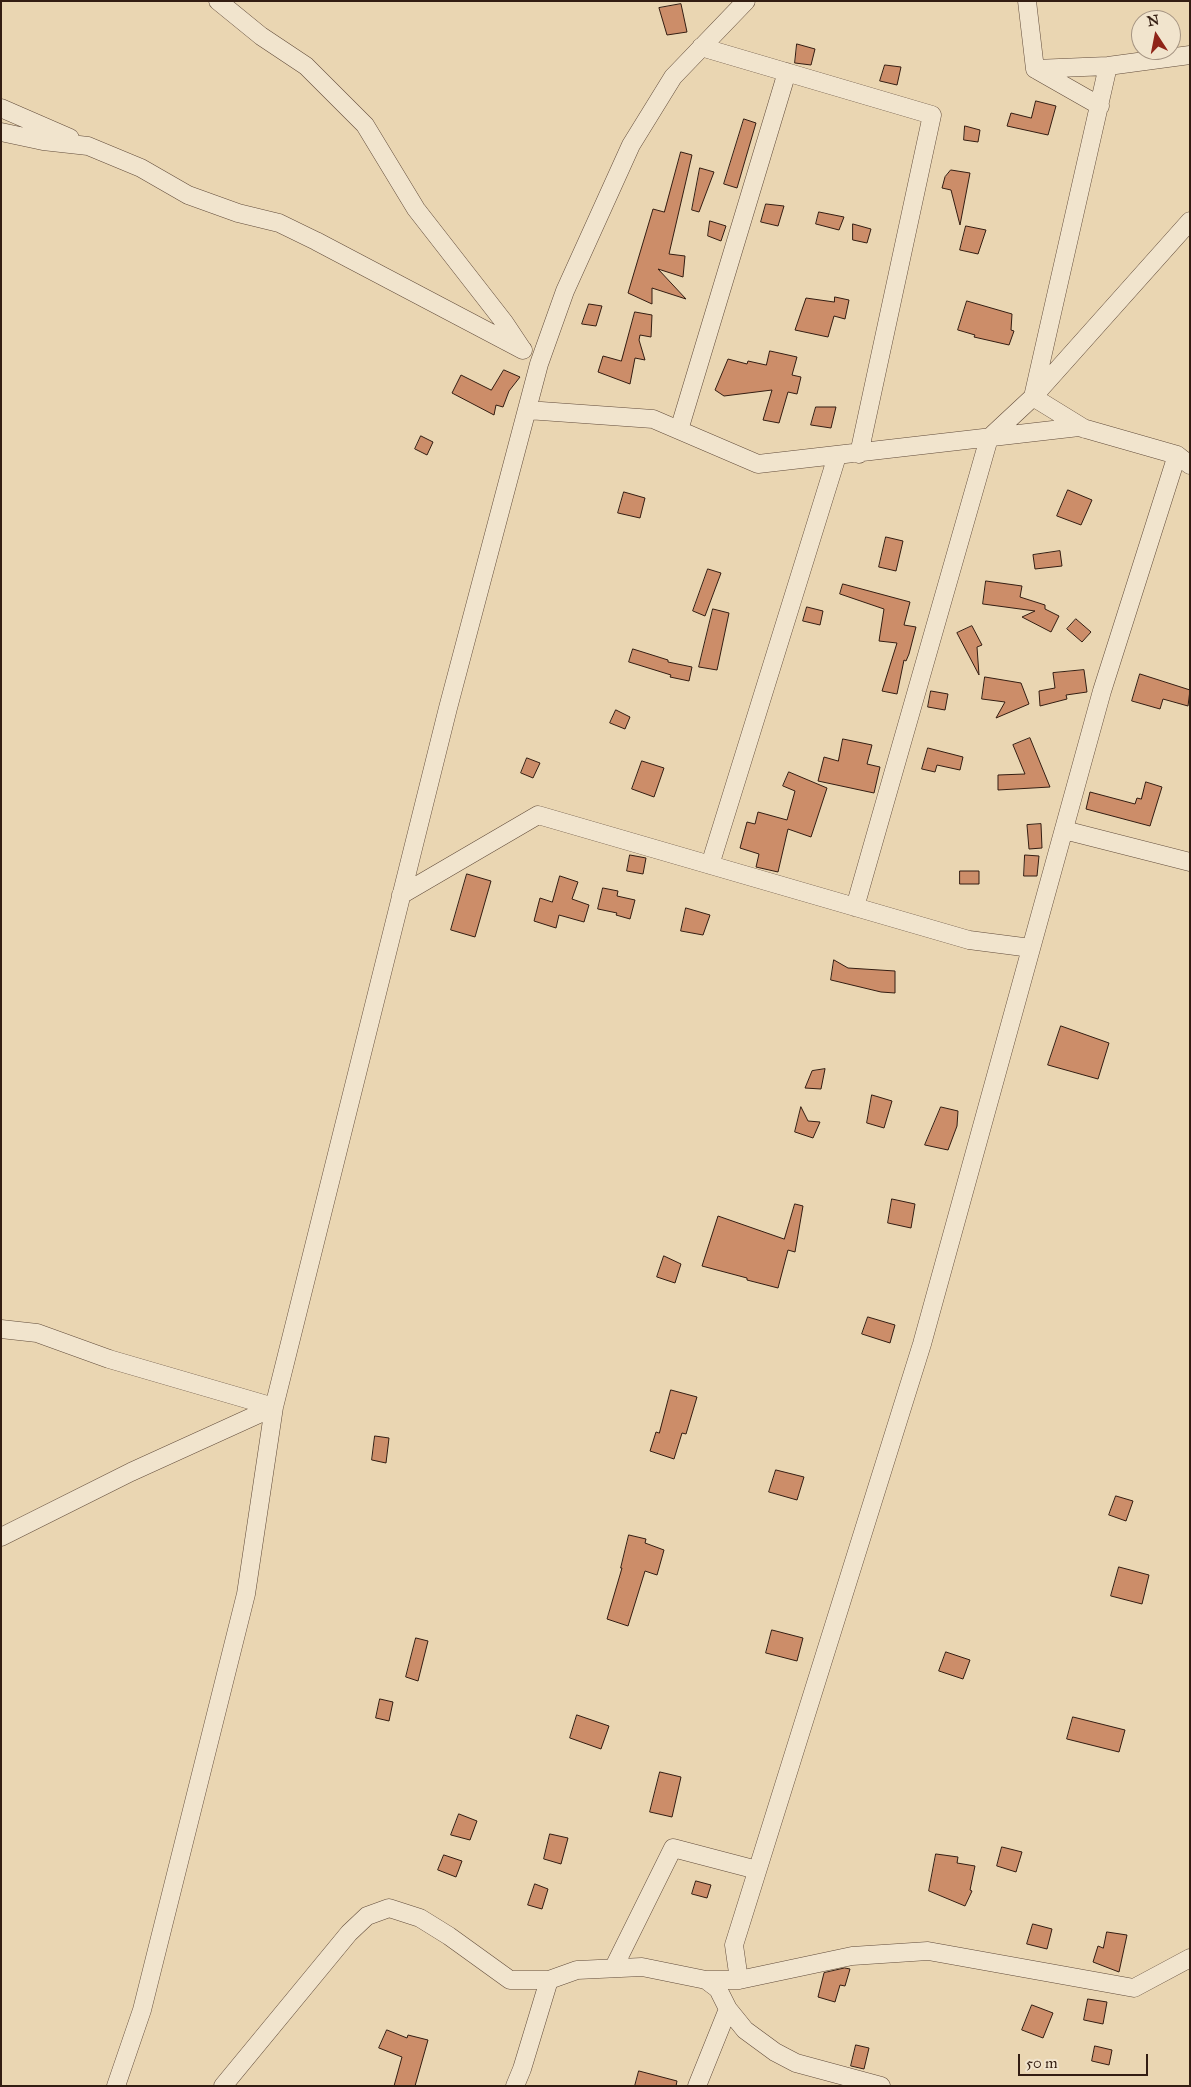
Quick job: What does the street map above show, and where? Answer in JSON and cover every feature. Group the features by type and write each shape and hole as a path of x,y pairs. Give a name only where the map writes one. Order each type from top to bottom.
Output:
{"street":[{"path":"218,1 261,36 306,66 365,125 416,209 524,350"},
{"path":"116,2086 142,2010 246,1594 274,1407 448,708 540,362 565,291 631,145 674,78 746,1"},
{"path":"1027,1 1035,69"},
{"path":"701,47 932,115 859,454"},
{"path":"1035,69 1108,66 1190,56"},
{"path":"1033,397 1108,66"},
{"path":"1035,69 1100,106"},
{"path":"679,430 787,72"},
{"path":"1,108 141,168 188,195 238,214 279,224 309,238 524,350 540,362"},
{"path":"1,132 43,141 88,146"},
{"path":"855,907 990,438 1033,397 1190,221"},
{"path":"1033,397 1086,429"},
{"path":"527,410 653,419 758,464 859,454 1079,427 1184,460 1102,691 922,1344 734,1945 739,1980"},
{"path":"710,865 837,456"},
{"path":"401,895 538,815 969,940 1031,948"},
{"path":"1064,830 1190,862"},
{"path":"1,1329 37,1333 109,1359 274,1407"},
{"path":"1,1537 131,1472 274,1407"},
{"path":"614,1967 672,1848 757,1870"},
{"path":"223,2086 349,1933 367,1916 389,1908 420,1918 510,1980 549,1980 577,1970 642,1967 706,1980 739,1980 852,1956 928,1951 1134,1988 1190,1958"},
{"path":"515,2086 549,1980"},
{"path":"706,1980 718,1989 728,2009 745,2030 775,2052 796,2063 881,2086"},
{"path":"697,2086 728,2009"}],"building":[{"path":"681,4 687,32 667,35 659,8"},
{"path":"797,44 815,49 811,65 795,63"},
{"path":"885,65 901,67 897,85 880,81"},
{"path":"1036,101 1056,106 1048,135 1007,126 1011,113 1031,118"},
{"path":"744,119 756,123 737,188 724,184"},
{"path":"965,126 980,130 978,142 964,140"},
{"path":"681,152 692,155 669,254 685,256 683,277 658,269 686,299 652,288 652,304 628,293 653,209 664,212"},
{"path":"700,168 714,172 699,212 692,210"},
{"path":"951,170 970,173 960,225 951,190 942,188 945,177"},
{"path":"766,204 784,206 778,226 761,222"},
{"path":"819,212 844,217 839,230 816,224"},
{"path":"710,221 726,226 721,241 708,236"},
{"path":"853,224 871,229 867,243 853,240"},
{"path":"966,226 986,230 978,254 960,250"},
{"path":"835,297 849,300 845,319 834,316 828,337 795,330 806,298 834,302"},
{"path":"967,301 1012,314 1011,330 1014,331 1009,345 974,337 975,335 958,330"},
{"path":"589,304 602,306 596,326 582,324"},
{"path":"635,312 652,315 651,337 640,335 639,340 645,360 635,358 630,384 598,372 603,356 621,361"},
{"path":"770,351 797,357 792,375 801,377 797,394 788,392 779,423 763,420 772,390 724,396 715,390 728,359 747,364 748,361 766,365"},
{"path":"504,370 520,377 509,391 503,407 496,405 494,415 452,393 461,375 491,390"},
{"path":"816,407 836,407 831,428 811,425"},
{"path":"421,436 433,442 427,455 415,449"},
{"path":"1068,490 1092,500 1081,525 1057,516"},
{"path":"624,492 645,498 640,518 618,513"},
{"path":"886,537 903,541 896,571 879,567"},
{"path":"1060,551 1062,566 1035,569 1033,555"},
{"path":"708,569 721,573 705,616 693,611"},
{"path":"986,581 1022,586 1020,597 1045,605 1045,609 1059,616 1051,632 1022,617 1035,611 983,604"},
{"path":"843,584 910,602 904,625 916,627 909,654 906,661 904,660 897,694 882,691 897,643 879,641 884,609 840,594"},
{"path":"807,607 823,611 820,625 803,621"},
{"path":"713,609 729,613 717,670 699,667"},
{"path":"1076,619 1091,632 1082,642 1067,629"},
{"path":"972,626 982,645 977,647 979,675 957,633"},
{"path":"633,649 668,660 668,662 692,667 689,681 670,677 671,675 629,662"},
{"path":"1084,670 1087,692 1066,695 1067,699 1040,706 1039,691 1055,688 1053,673"},
{"path":"1140,674 1190,690 1188,706 1163,699 1160,709 1132,701"},
{"path":"985,677 1021,683 1029,704 996,718 1005,702 982,699"},
{"path":"931,691 948,694 945,710 928,707"},
{"path":"616,710 630,717 625,729 610,723"},
{"path":"1030,738 1050,787 998,790 998,775 1025,774 1013,745"},
{"path":"843,739 872,745 867,764 880,767 874,793 818,781 824,757 838,761"},
{"path":"928,748 963,757 960,770 937,765 935,772 922,769"},
{"path":"527,758 540,763 533,778 521,773"},
{"path":"642,761 664,768 654,797 632,789"},
{"path":"789,772 827,788 811,837 788,829 778,872 756,867 759,854 740,848 747,822 755,824 758,812 787,820 795,791 783,786"},
{"path":"1146,782 1162,787 1150,826 1086,809 1090,792 1135,804 1137,798 1141,799"},
{"path":"1041,824 1042,848 1029,849 1027,825"},
{"path":"630,855 646,858 643,874 627,871"},
{"path":"1025,855 1039,856 1037,876 1024,876"},
{"path":"960,871 979,871 979,884 960,884"},
{"path":"467,874 491,881 475,937 451,930"},
{"path":"560,876 578,882 572,899 589,905 584,922 559,915 556,928 534,921 540,898 552,902"},
{"path":"603,888 618,891 617,896 635,900 630,919 616,915 617,913 598,909"},
{"path":"686,908 710,915 703,935 681,931"},
{"path":"834,960 848,968 895,971 895,993 881,992 831,980"},
{"path":"1061,1026 1109,1043 1098,1079 1048,1065"},
{"path":"825,1069 821,1089 805,1088 812,1071"},
{"path":"872,1095 892,1101 884,1128 867,1123"},
{"path":"801,1107 808,1121 820,1122 813,1138 795,1132"},
{"path":"941,1107 958,1111 957,1126 948,1150 925,1145"},
{"path":"892,1199 915,1204 911,1228 888,1223"},
{"path":"795,1204 803,1206 795,1252 788,1250 778,1288 702,1266 718,1216 784,1239"},
{"path":"664,1256 681,1264 675,1283 657,1277"},
{"path":"868,1317 895,1325 890,1343 862,1334"},
{"path":"671,1390 697,1397 686,1434 682,1433 674,1459 650,1451 656,1432 659,1433"},
{"path":"375,1436 389,1438 386,1463 372,1460"},
{"path":"776,1470 804,1477 797,1500 769,1492"},
{"path":"1116,1496 1133,1501 1126,1521 1109,1515"},
{"path":"629,1535 646,1539 645,1543 664,1550 657,1575 645,1571 628,1626 607,1619 622,1568"},
{"path":"1119,1567 1149,1575 1142,1604 1111,1596"},
{"path":"772,1630 803,1638 797,1661 766,1653"},
{"path":"416,1638 428,1641 418,1681 406,1677"},
{"path":"946,1652 970,1660 963,1679 939,1671"},
{"path":"380,1699 393,1702 389,1721 376,1718"},
{"path":"577,1715 609,1726 601,1749 570,1738"},
{"path":"1073,1717 1125,1730 1119,1752 1067,1739"},
{"path":"660,1772 681,1777 672,1817 650,1812"},
{"path":"459,1814 477,1821 470,1840 451,1835"},
{"path":"550,1834 568,1838 561,1864 544,1859"},
{"path":"1002,1847 1022,1852 1016,1872 997,1866"},
{"path":"936,1854 958,1857 957,1863 975,1866 970,1890 972,1891 965,1906 929,1891"},
{"path":"444,1855 462,1861 456,1877 438,1870"},
{"path":"696,1881 711,1885 707,1898 692,1894"},
{"path":"535,1884 548,1889 542,1909 528,1905"},
{"path":"1033,1924 1052,1929 1047,1949 1027,1944"},
{"path":"1107,1932 1127,1935 1119,1972 1093,1962 1098,1946 1103,1948"},
{"path":"845,1968 850,1969 845,1986 840,1985 835,2002 818,1997 824,1973"},
{"path":"1088,1999 1107,2002 1103,2024 1084,2020"},
{"path":"1032,2005 1053,2013 1043,2038 1022,2030"},
{"path":"387,2030 407,2038 408,2035 428,2040 415,2086 394,2086 402,2057 379,2048"},
{"path":"856,2045 869,2048 864,2069 851,2066"},
{"path":"1095,2046 1112,2050 1109,2065 1092,2061"},
{"path":"639,2071 677,2081 676,2086 635,2086"}]}
